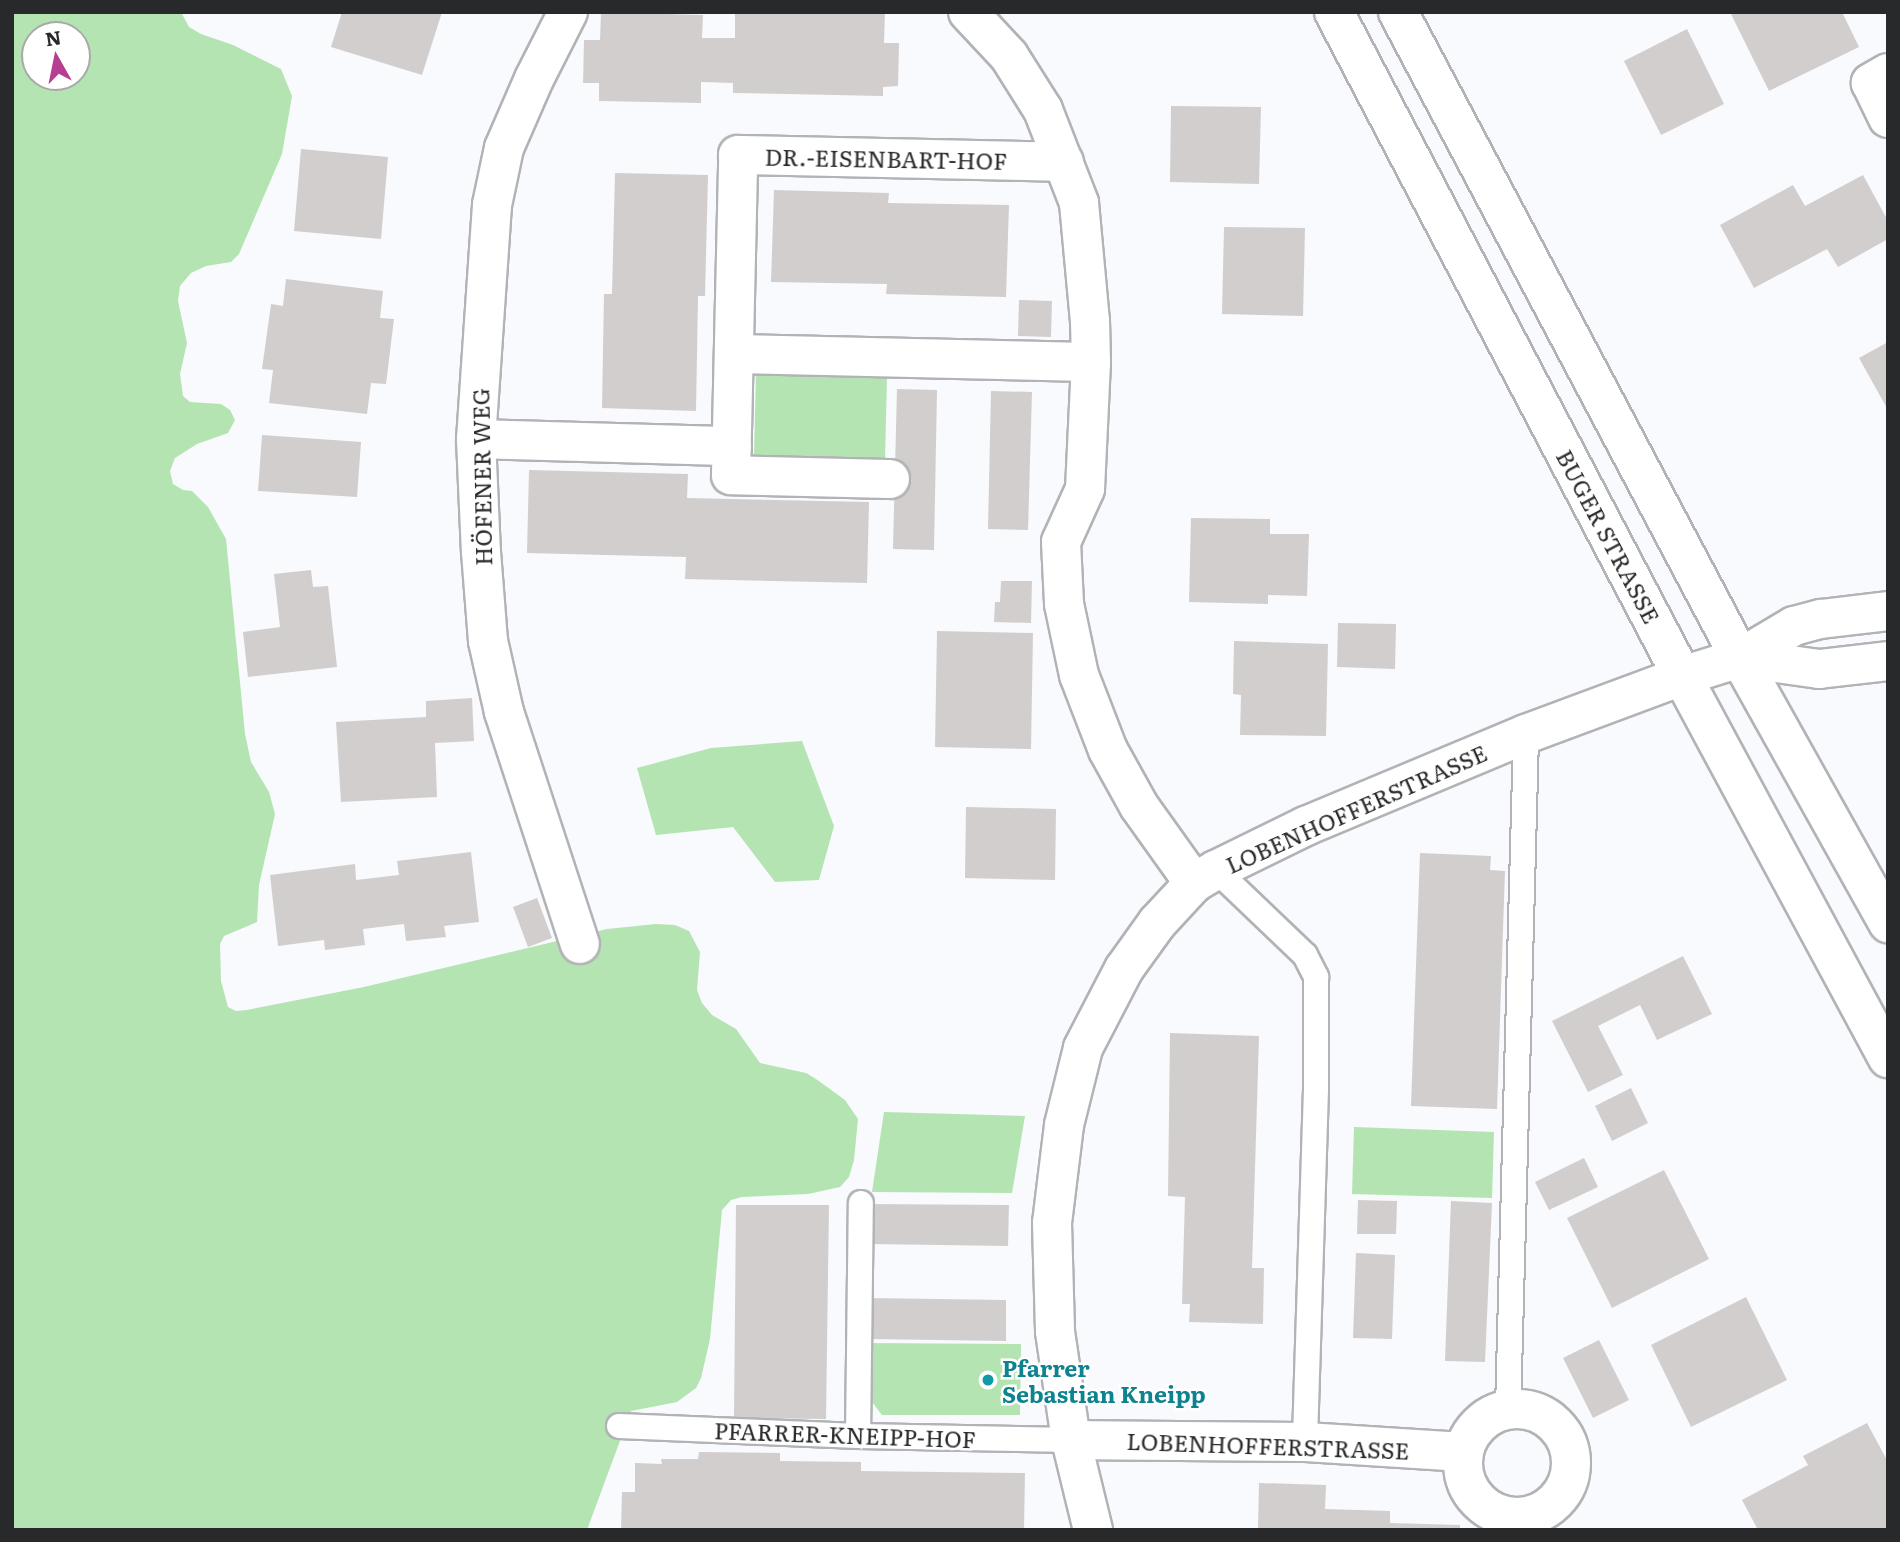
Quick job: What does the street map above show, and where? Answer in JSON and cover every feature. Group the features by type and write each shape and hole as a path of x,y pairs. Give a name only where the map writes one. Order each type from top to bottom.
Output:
{"street":[{"name":"HÖFENER WEG","path":"568,12 534,79 504,148 492,205 476,439 488,641 504,712 580,944"},
{"path":"968,12 1009,56 1042,110 1079,203 1091,362 1085,489 1061,542 1064,604 1079,675 1108,750 1139,806 1205,876"},
{"name":"BUGER STRASSE","path":"1334,12 1682,676 1888,1058"},
{"path":"1398,12 1740,658 1888,923"},
{"path":"1888,73 1871,83 1888,118"},
{"name":"DR.-EISENBART-HOF","path":"890,479 731,475 738,155 1064,162"},
{"path":"734,354 1091,362"},
{"path":"476,439 732,446"},
{"path":"1740,658 1794,626 1821,619 1888,611"},
{"path":"1740,658 1819,668 1888,662"},
{"name":"LOBENHOFFERSTRASSE","path":"1093,1530 1071,1440 1055,1331 1052,1223 1064,1125 1083,1048 1124,969 1157,923 1205,876 1306,826 1526,734 1682,676 1740,658"},
{"path":"1508,1410 1531,1411 1551,1420 1565,1438 1572,1459 1568,1482 1556,1502 1537,1514 1514,1517 1492,1511 1474,1496 1464,1475 1464,1452 1480,1424 1508,1410"},
{"name":"LOBENHOFFERSTRASSE","path":"1071,1440 1305,1442 1464,1452"}],"lane":[{"path":"1508,1410 1526,734"},
{"path":"1205,876 1305,955 1316,977 1316,1089 1305,1442"},
{"path":"858,1436 861,1203"},
{"name":"PFARRER-KNEIPP-HOF","path":"618,1426 858,1436 1071,1440"}],"green space":[{"path":"12,12 181,12 189,27 201,34 233,45 281,69 292,96 282,154 239,254 231,262 206,266 191,273 180,286 178,301 187,343 180,374 183,396 190,402 221,404 230,410 235,420 228,433 197,444 175,458 170,471 173,484 183,490 192,491 208,507 226,539 245,734 251,762 269,792 275,814 259,885 257,922 224,936 220,944 221,981 228,1007 236,1011 247,1010 364,987 607,929 656,924 675,925 689,931 700,952 697,990 702,1003 712,1015 736,1029 760,1063 806,1073 845,1100 858,1119 854,1160 849,1177 840,1187 808,1194 742,1197 731,1200 722,1210 710,1339 701,1378 696,1388 677,1402 631,1411 587,1530 12,1530"},
{"path":"756,374 887,377 885,459 754,456"},
{"path":"802,741 834,826 819,880 775,882 733,827 656,835 637,768 711,748"},
{"path":"884,1112 1025,1116 1012,1193 872,1192"},
{"path":"1354,1127 1494,1132 1492,1198 1352,1194"},
{"path":"864,1343 1021,1344 1020,1415 882,1415 866,1394"}],"building":[{"path":"342,12 442,12 422,75 331,47"},
{"path":"601,12 703,15 702,38 735,38 735,12 885,12 884,43 899,43 898,86 883,87 883,96 733,93 733,83 701,82 701,103 599,101 599,83 583,83 584,40 600,40"},
{"path":"1730,12 1842,12 1859,47 1769,91"},
{"path":"1687,29 1724,104 1661,135 1624,61"},
{"path":"1171,106 1261,107 1259,184 1170,182"},
{"path":"301,149 388,157 381,239 294,231"},
{"path":"615,173 708,175 705,296 698,296 696,411 602,408 604,294 612,294"},
{"path":"1863,175 1888,221 1888,239 1838,267 1827,249 1754,288 1720,225 1793,185 1805,206"},
{"path":"774,190 889,193 888,203 1009,205 1006,297 886,294 887,284 771,282"},
{"path":"1224,227 1305,228 1303,316 1222,314"},
{"path":"286,279 383,291 380,318 394,319 386,384 371,383 367,414 269,403 273,370 262,369 271,304 283,306"},
{"path":"1019,300 1052,301 1051,337 1018,336"},
{"path":"1888,342 1888,410 1859,358"},
{"path":"897,389 937,390 934,550 893,549"},
{"path":"991,391 1032,392 1028,530 988,529"},
{"path":"262,435 361,442 357,497 258,491"},
{"path":"529,470 688,474 687,498 869,502 867,583 685,579 686,557 527,553"},
{"path":"1191,518 1270,519 1270,534 1309,534 1307,596 1268,595 1268,604 1189,602"},
{"path":"311,570 313,587 328,586 337,667 248,677 243,632 280,627 274,574"},
{"path":"1001,581 1032,581 1031,623 994,622 995,602 1000,602"},
{"path":"1338,623 1396,624 1395,669 1337,667"},
{"path":"937,631 1033,633 1031,749 935,747"},
{"path":"1234,641 1328,644 1326,736 1240,735 1241,695 1233,694"},
{"path":"472,698 474,741 435,743 437,797 341,802 336,722 426,717 426,701"},
{"path":"966,807 1056,809 1055,880 965,878"},
{"path":"471,852 479,922 444,926 446,937 406,941 404,924 363,929 365,945 325,950 324,940 278,946 270,875 355,864 356,880 399,875 397,861"},
{"path":"1420,853 1491,856 1490,870 1505,871 1497,1109 1411,1106"},
{"path":"537,898 552,938 528,947 513,907"},
{"path":"1683,956 1712,1014 1657,1040 1640,1005 1598,1026 1623,1075 1588,1092 1552,1021"},
{"path":"1170,1033 1259,1036 1252,1268 1264,1268 1263,1324 1189,1322 1190,1304 1182,1304 1185,1197 1168,1196"},
{"path":"1631,1088 1648,1123 1612,1141 1595,1106"},
{"path":"1584,1158 1598,1187 1549,1210 1535,1182"},
{"path":"1664,1170 1709,1259 1612,1308 1567,1218"},
{"path":"1358,1200 1397,1201 1396,1234 1357,1234"},
{"path":"1451,1201 1492,1203 1485,1362 1445,1361"},
{"path":"869,1204 1009,1205 1008,1246 869,1244"},
{"path":"736,1205 829,1205 826,1419 734,1418"},
{"path":"1356,1253 1395,1255 1392,1339 1353,1338"},
{"path":"1746,1297 1787,1380 1691,1427 1651,1345"},
{"path":"868,1298 1006,1300 1006,1341 868,1339"},
{"path":"1599,1340 1629,1400 1593,1418 1563,1358"},
{"path":"1867,1423 1888,1462 1888,1530 1758,1530 1742,1500 1808,1465 1803,1456"},
{"path":"699,1452 780,1453 780,1461 861,1462 861,1471 1025,1473 1024,1530 621,1530 622,1492 635,1492 635,1463 662,1464 661,1459 698,1459"},
{"path":"1259,1483 1326,1485 1325,1509 1390,1511 1390,1523 1460,1525 1460,1530 1258,1530"}],"place":[{"name":"Pfarrer Sebastian Kneipp","path":"988,1380"}]}
